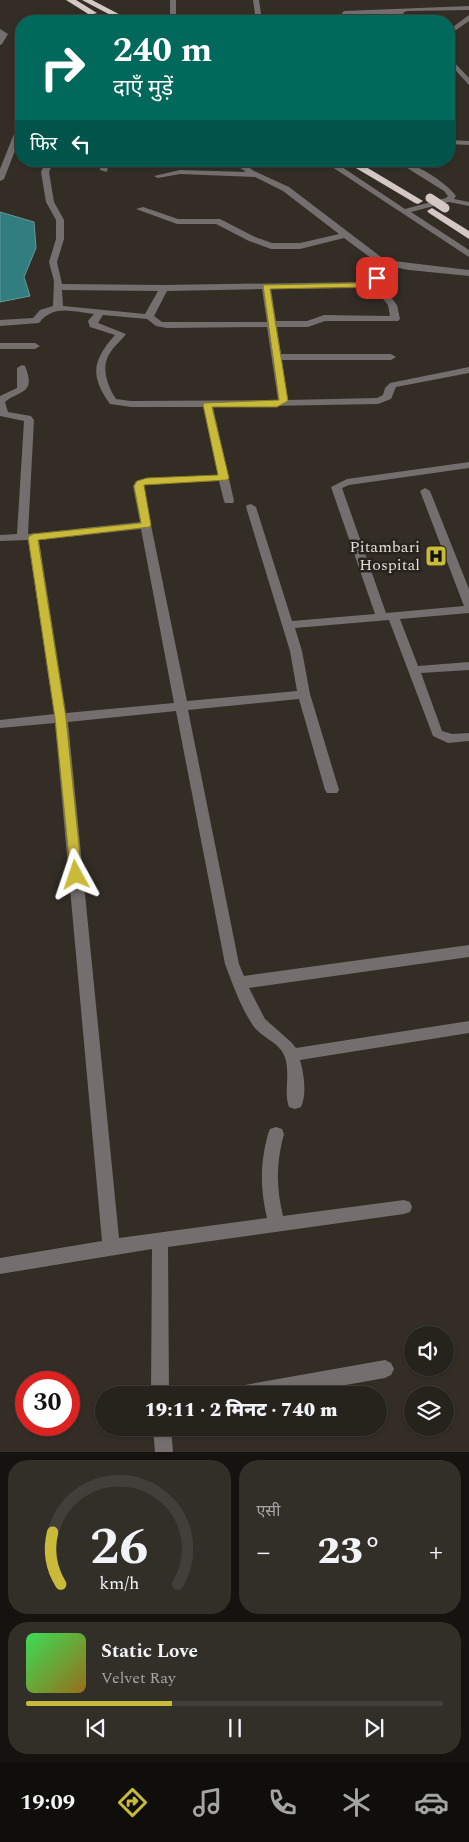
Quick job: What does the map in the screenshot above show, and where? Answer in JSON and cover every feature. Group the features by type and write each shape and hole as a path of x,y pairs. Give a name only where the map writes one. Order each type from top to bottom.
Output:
{"highway":[{"path":"70,0 96,15"},
{"path":"86,0 116,15"},
{"path":"359,167 418,201 469,236"},
{"path":"378,167 430,198 447,204 469,224"}],"street":[{"path":"173,0 173,15"},
{"path":"256,0 258,15"},
{"path":"411,0 420,8"},
{"path":"342,15 344,13 400,12 420,8 469,8"},
{"path":"88,11 91,15"},
{"path":"455,29 469,17"},
{"path":"0,31 5,34 0,43"},
{"path":"455,63 459,66 469,83"},
{"path":"0,179 15,141"},
{"path":"455,142 469,143"},
{"path":"47,167 45,172 50,202 60,220 60,239 53,262 58,287 58,308"},
{"path":"241,167 284,188 382,262"},
{"path":"336,167 469,254"},
{"path":"410,167 447,189 452,196 447,204"},
{"path":"158,176 180,172 260,175"},
{"path":"405,211 447,204 469,204"},
{"path":"140,209 177,222 217,221 252,239 271,246 300,246 348,235"},
{"path":"58,287 164,288 362,285 374,282 377,278 372,265 382,262 409,267 469,272"},
{"path":"0,323 36,321 43,312 58,308 149,317 159,324 166,325 308,324 324,318 395,319 392,305 374,282"},
{"path":"266,287 282,384 282,403"},
{"path":"149,317 164,288"},
{"path":"100,313 93,321 93,325 121,334 102,359 102,379 108,396 113,402 122,404 378,401 388,397 391,386 469,370"},
{"path":"0,346 36,346"},
{"path":"277,357 391,357"},
{"path":"22,368 21,390 5,397 0,402 4,414 28,420 27,537 61,718 111,1247"},
{"path":"207,404 229,501"},
{"path":"469,465 348,482 336,487 388,616 413,670 437,733 443,738 450,739 469,737"},
{"path":"224,478 147,481 140,483 138,486 232,964 247,1003 262,1025 287,1047 292,1055 296,1089 295,1102"},
{"path":"425,491 469,604"},
{"path":"251,507 296,651 304,694 332,790"},
{"path":"0,538 146,525"},
{"path":"288,625 469,609"},
{"path":"413,670 469,666"},
{"path":"0,724 181,708 304,694"},
{"path":"239,983 469,951"},
{"path":"292,1055 469,1027"},
{"path":"276,1134 269,1158 267,1174 278,1224"},
{"path":"0,1266 111,1247 404,1207"},
{"path":"160,1241 160,1386"},
{"path":"290,1386 385,1369"},
{"path":"163,1436 164,1452"}],"water":[{"path":"0,212 34,222 36,248 24,277 30,296 0,302"}],"place":[{"name":"Pitambari Hospital","path":"436,556"}],"route":[{"path":"76,875 61,718 33,537 146,525 138,486 140,483 147,481 224,478 207,404 277,404 283,401 266,287 362,285 370,284 377,280 377,278"}]}
